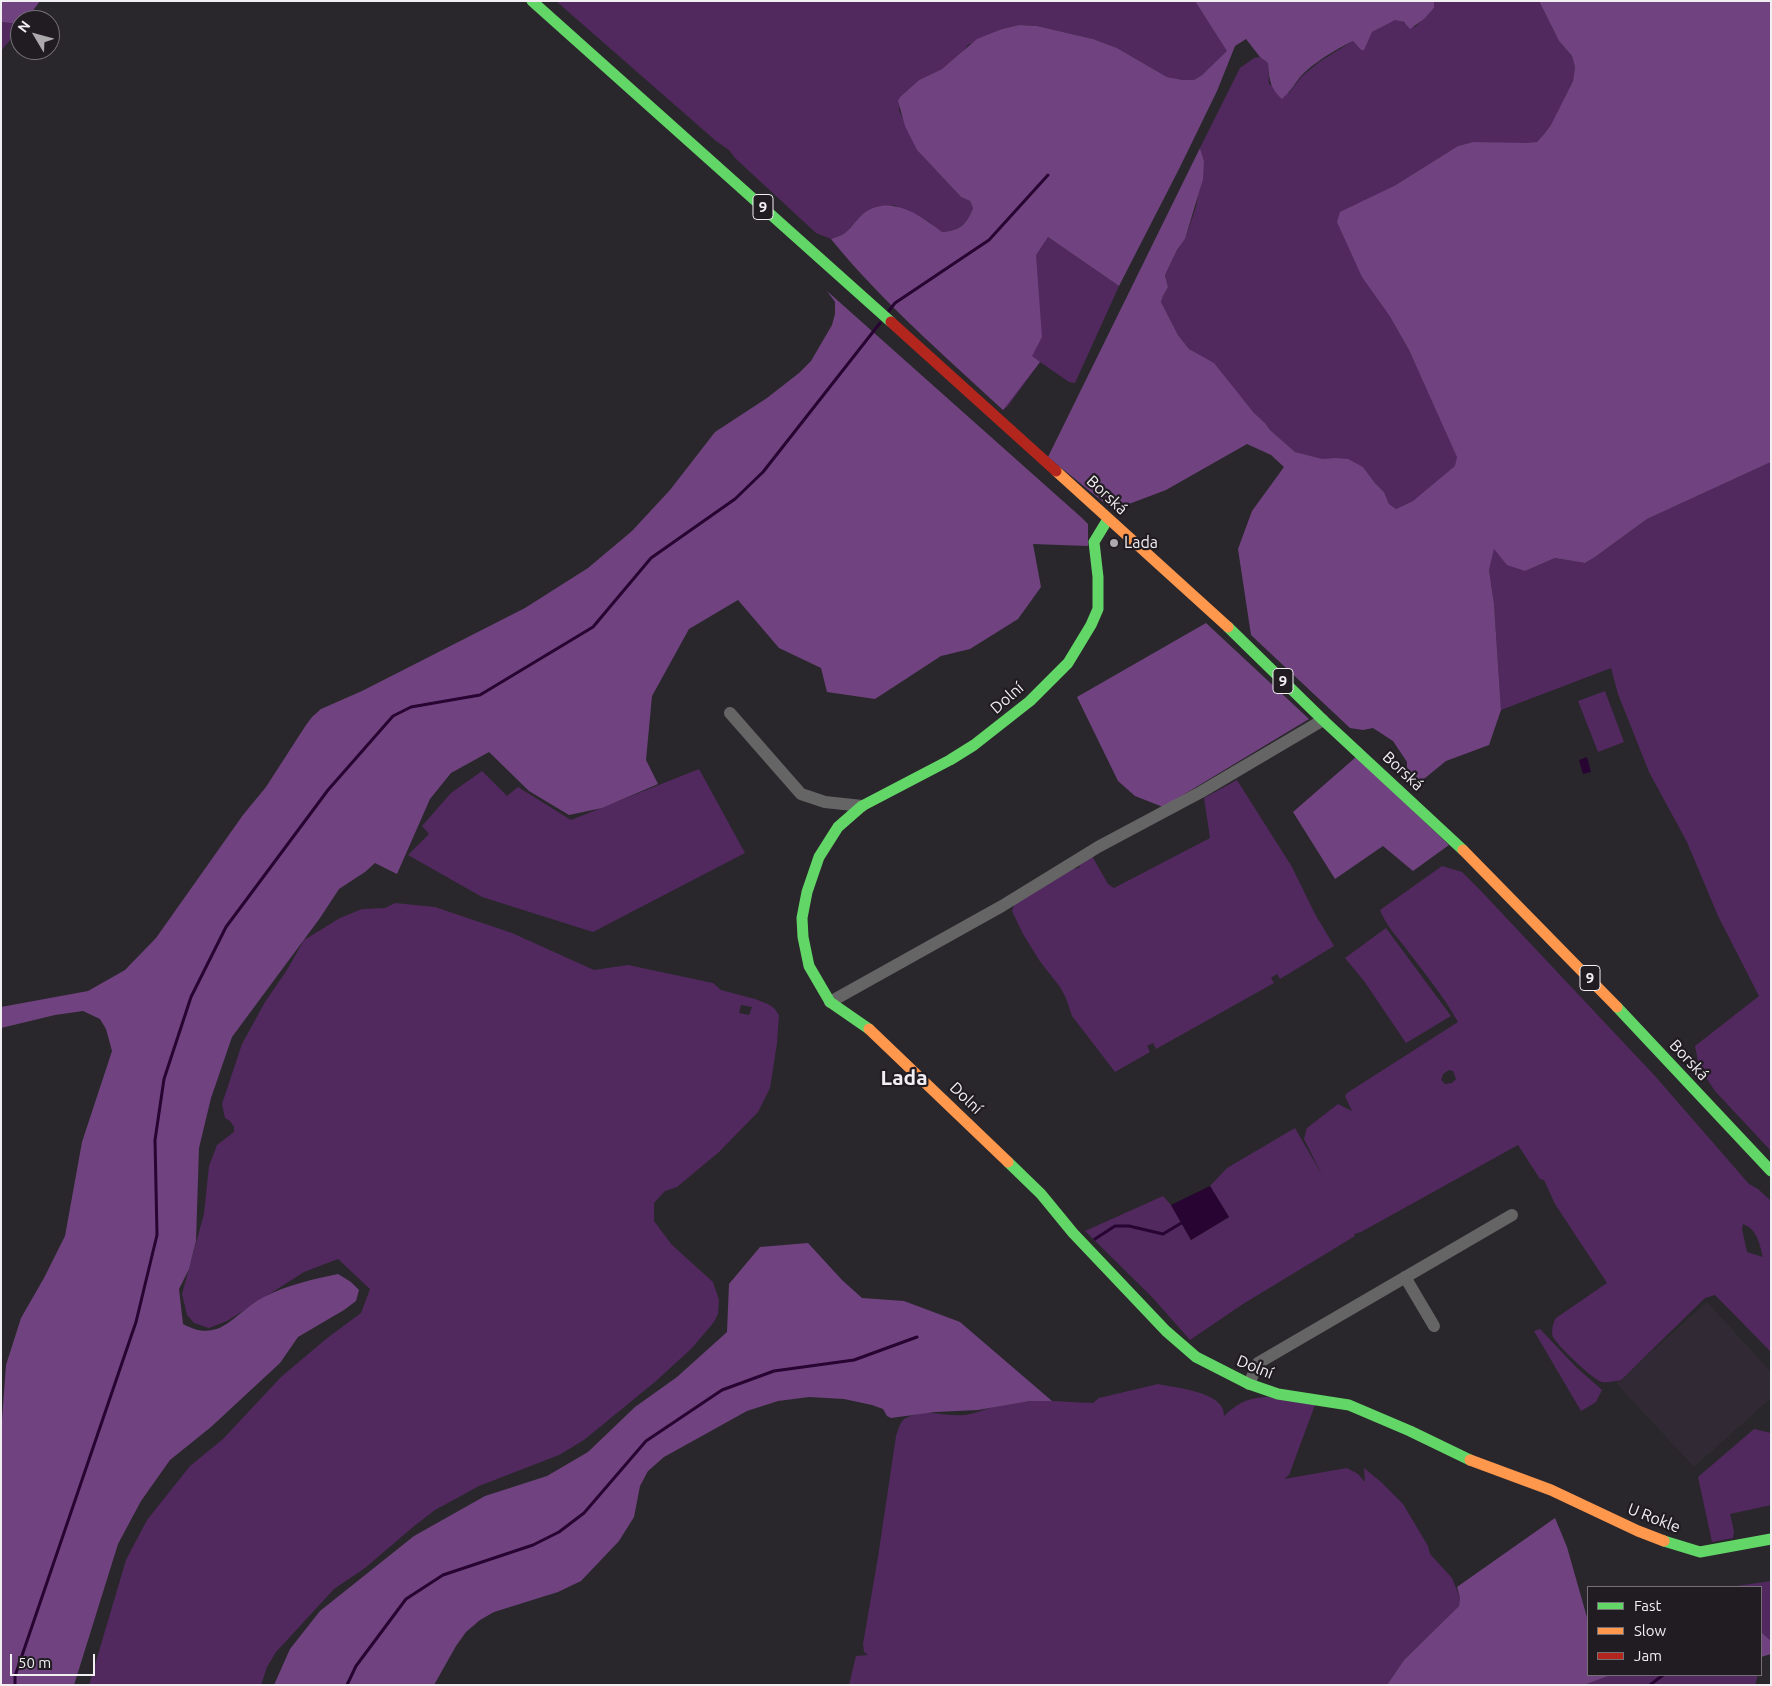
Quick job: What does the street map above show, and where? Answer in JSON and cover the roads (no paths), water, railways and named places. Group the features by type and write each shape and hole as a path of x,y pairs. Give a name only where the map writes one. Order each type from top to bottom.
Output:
{"street":[{"name":"Borská","path":"532,1 994,414 1224,624 1323,720 1456,844 1572,960 1771,1171"},
{"name":"Dolní","path":"1108,519 1094,542 1100,596 1098,609 1091,625 1068,663 1030,701 974,745 935,768 862,806 838,827 824,848 807,892 803,937 808,966 830,1002 864,1025 886,1044 990,1144 1041,1194 1080,1239 1182,1346 1211,1366 1250,1384 1278,1394 1348,1404 1472,1461 1531,1482"},
{"path":"730,714 801,794 825,802 862,806"},
{"path":"830,1002 1002,906 1098,846 1201,792 1323,720"},
{"path":"1250,1384 1258,1363 1512,1215"},
{"path":"1406,1278 1434,1326"},
{"name":"U Rokle","path":"1531,1482 1638,1531 1700,1552 1771,1539"}],"waterway":[{"path":"888,312 895,303 989,240 1048,175"},
{"path":"15,1685 15,1676 136,1322 157,1235 155,1140 164,1079 191,997 226,927 328,790 393,716 411,707 480,695 593,627 651,558 735,499 763,472 880,323"},
{"path":"1095,1239 1115,1226 1129,1226 1163,1234 1183,1222"},
{"path":"347,1685 356,1666 406,1599 443,1575 533,1545 559,1532 584,1513 646,1441 722,1390 774,1371 854,1360 917,1337"},
{"path":"1650,1685 1662,1676"}],"place":[{"name":"Lada","path":"1114,543"}],"district":[{"name":"Lada","path":"904,1078"}]}
